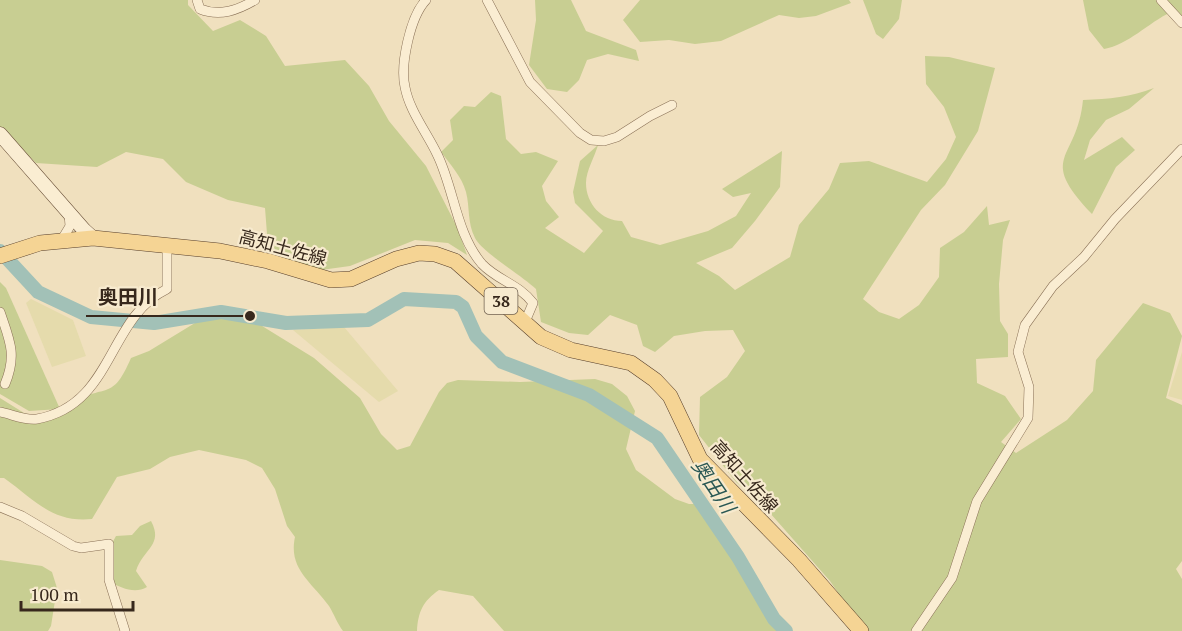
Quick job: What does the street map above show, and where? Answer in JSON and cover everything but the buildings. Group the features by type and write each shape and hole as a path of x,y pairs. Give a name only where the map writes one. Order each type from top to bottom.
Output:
{"main road":[{"name":"高知土佐線","path":"0,256 40,243 93,238 123,243 167,244 268,261 331,280 351,279 396,259 419,254 435,254 455,261 541,337 561,346 631,363 655,380 670,396 700,459 799,560 861,631"}],"street":[{"path":"197,0 200,9 208,12 227,12 255,0"},
{"path":"426,0 414,19 404,66 407,96 438,155 461,225 481,263 499,279 525,292 532,303 525,322"},
{"path":"487,0 530,82 580,133 591,140 604,141 617,137 672,105"},
{"path":"1161,0 1182,23"},
{"path":"0,135 93,238"},
{"path":"916,631 952,578 977,501 1028,418 1029,387 1018,352 1024,324 1053,286 1084,257 1115,219 1182,149"},
{"path":"61,241 70,226 69,214"},
{"path":"0,412 36,419 69,408 86,395 98,380 108,358 138,314 151,297 167,289 167,244"},
{"path":"0,312 8,334 13,364 5,384"},
{"path":"0,507 22,516 73,546 81,548 109,544 109,580 125,631"}],"shaded area":[{"path":"31,299 73,320 86,356 52,367 26,303"},
{"path":"344,327 398,391 379,402 293,330"},
{"path":"1182,352 1182,400 1168,396"}],"green space":[{"path":"0,0 188,0 188,5 213,31 240,20 266,36 285,66 345,60 369,86 389,121 426,166 458,229 467,255 448,243 415,240 350,266 321,270 279,257 267,234 265,208 228,200 186,182 163,159 126,152 97,167 36,163 0,127"},
{"path":"535,0 571,0 586,31 636,50 639,61 608,54 587,60 579,80 567,92 547,89 529,65 536,20"},
{"path":"640,0 849,0 851,3 816,16 799,18 779,15 721,41 695,44 669,40 640,42 623,20"},
{"path":"863,0 902,0 899,19 883,39 876,34"},
{"path":"1083,0 1182,0 1182,21 1171,12 1121,43 1104,49 1089,30"},
{"path":"925,56 949,57 995,68 978,131 945,185 921,210 863,299 879,312 899,319 919,305 939,277 940,248 964,232 987,206 989,225 1010,220 1003,240 999,284 1000,321 1008,334 1008,357 976,359 977,383 1005,396 1021,419 1001,442 1016,453 1067,420 1093,391 1096,360 1143,303 1170,313 1182,336 1166,398 1182,405 1182,561 1176,569 1182,579 1182,631 864,631 830,581 770,513 736,482 699,435 700,397 727,377 745,351 733,330 705,331 674,336 655,352 643,346 637,325 610,315 588,335 569,333 541,322 536,289 485,250 475,238 464,186 441,152 453,140 450,120 464,106 475,107 491,92 501,96 506,139 521,154 536,152 558,161 542,186 546,201 559,217 545,228 584,253 603,231 575,203 573,192 580,161 598,145 586,178 587,191 592,204 602,215 622,221 631,237 660,245 708,231 736,216 751,193 733,197 722,189 782,151 780,187 755,221 732,248 696,263 719,276 735,290 790,257 799,225 829,189 840,163 869,161 927,182 946,159 956,137 944,107 926,84"},
{"path":"1154,88 1129,109 1106,120 1090,140 1084,160 1122,137 1135,150 1116,167 1092,214 1075,195 1066,180 1063,168 1064,158 1074,136 1083,100 1120,97"},
{"path":"0,282 6,288 60,409 29,411 0,394"},
{"path":"208,315 246,316 314,358 360,398 381,434 397,450 410,446 439,392 447,383 458,380 520,382 595,379 612,384 627,396 635,411 626,449 636,470 675,499 689,504 708,504 744,566 763,607 785,631 504,631 473,596 439,590 422,607 417,631 343,631 329,606 298,567 294,548 295,537 287,526 275,489 262,468 246,460 199,450 170,457 150,469 117,477 92,519 78,519 55,514 4,478 0,478 0,398 24,413 42,420 71,402 109,389 119,380 131,358 149,351"},
{"path":"151,521 155,536 154,542 136,571 147,587 133,590 110,582 110,547 116,536 132,535 140,526"},
{"path":"0,560 42,566 52,572 57,588 51,626 48,631 0,631"}],"waterway":[{"name":"奥田川","path":"0,251 38,292 91,317 154,323 221,312 286,323 368,320 404,299 456,302 463,307 476,336 502,362 589,395 657,438 738,557 774,619 786,631"}],"place":[{"name":"奥田川","path":"250,316"}]}
